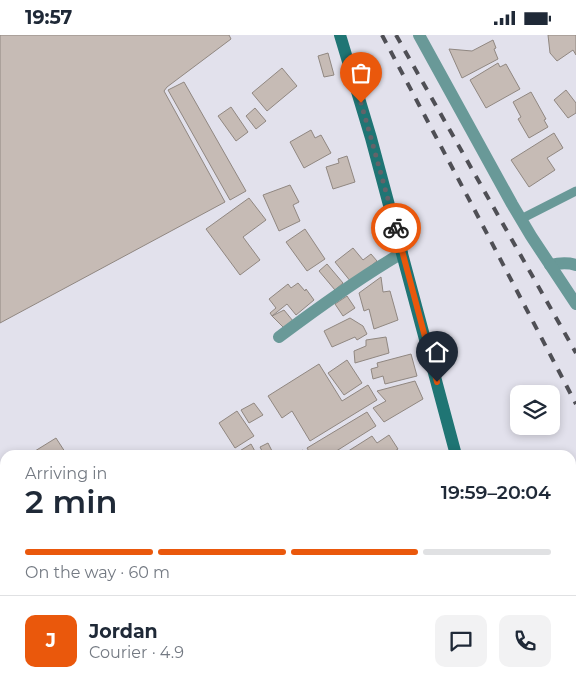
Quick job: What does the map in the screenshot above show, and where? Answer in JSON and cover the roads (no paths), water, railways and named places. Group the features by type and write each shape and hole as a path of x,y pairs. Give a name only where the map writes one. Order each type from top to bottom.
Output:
{"main road":[{"path":"340,35 371,138 455,450"}],"street":[{"path":"419,35 512,204 576,304"},
{"path":"279,337 345,289 402,253"},
{"path":"550,265 560,263 576,265"}],"lane":[{"path":"521,219 576,191"}],"railway":[{"path":"382,35 576,404"},
{"path":"396,35 576,353"}]}
